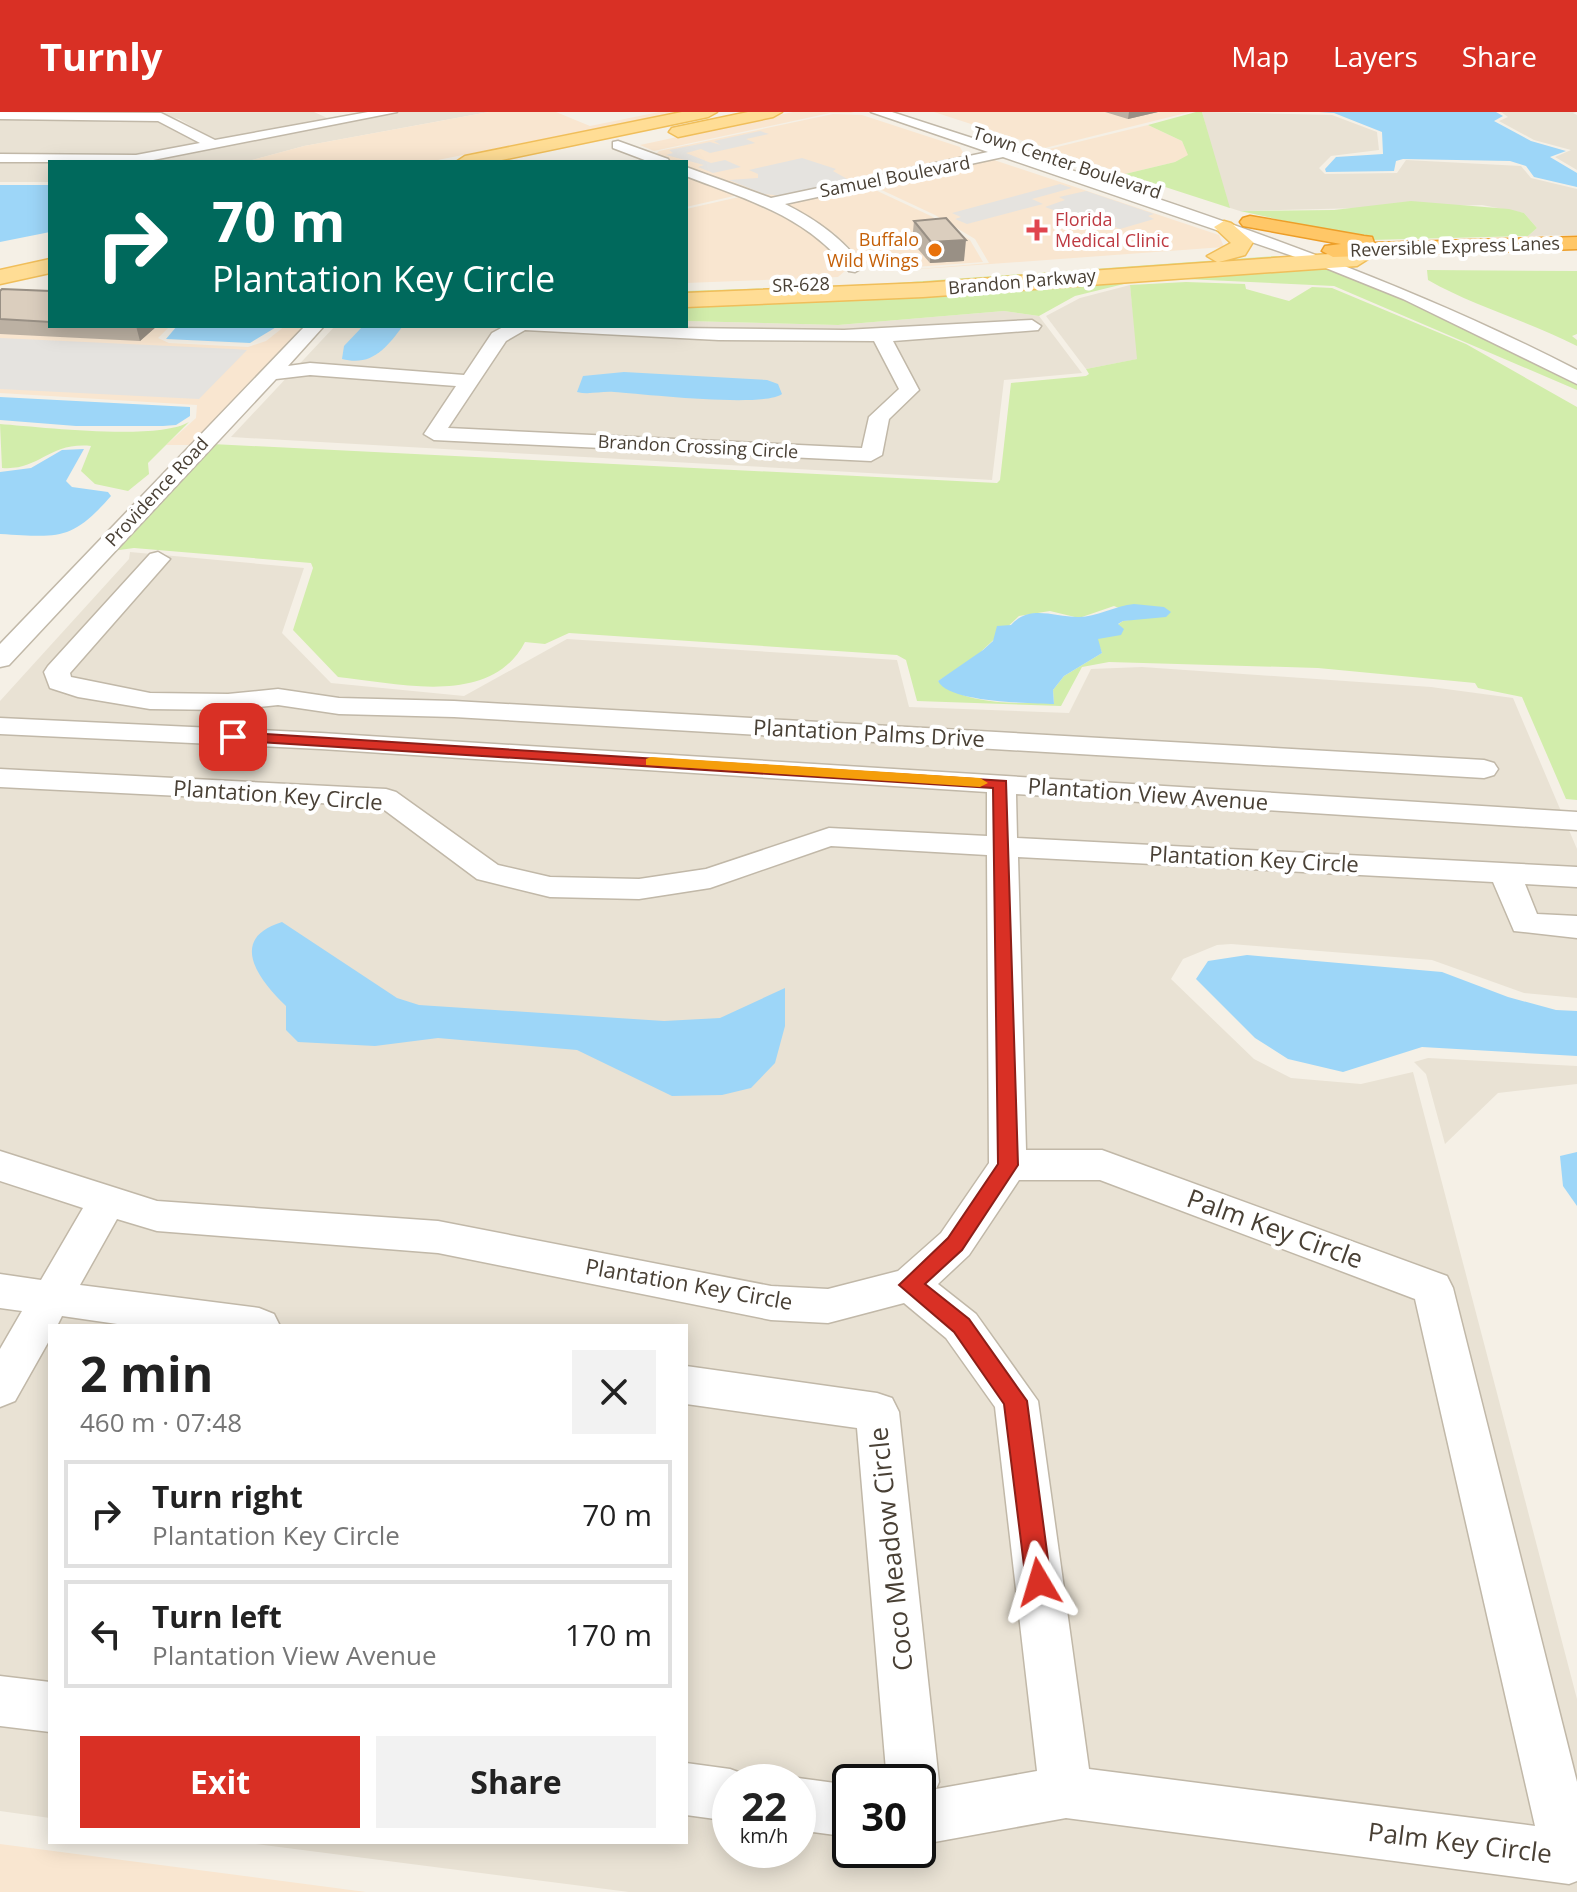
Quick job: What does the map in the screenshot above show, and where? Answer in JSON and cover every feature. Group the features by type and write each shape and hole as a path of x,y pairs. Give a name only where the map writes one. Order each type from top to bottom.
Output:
{"highway":[{"path":"1250,222 1440,252"},
{"name":"Reversible Express Lanes","path":"1357,259 1577,243"},
{"path":"1418,284 1412,272 1415,267 1440,252"},
{"name":"Reversible Express Lanes","path":"1329,256 1440,252 1577,253"}],"main road":[{"path":"547,160 773,112"},
{"path":"622,144 619,140 633,133 701,113"},
{"path":"475,160 701,113"},
{"path":"1218,256 1237,250 1242,242 1224,227"},
{"path":"2,275 48,251"},
{"name":"Brandon Parkway","path":"916,280 1298,252 1357,259"},
{"name":"Brandon Parkway","path":"688,300 908,291 1329,256"},
{"path":"2,275 48,266"},
{"path":"831,285 847,277 855,267 874,274 916,280"},
{"path":"2,275 48,276"},
{"path":"2,275 48,288"},
{"name":"SR-628","path":"688,288 916,280"}],"street":[{"path":"322,112 343,121"},
{"path":"0,158 136,159 390,112"},
{"name":"Town Center Boulevard","path":"878,112 1298,252"},
{"name":"Town Center Boulevard","path":"912,112 1250,222 1450,311 1577,378"},
{"path":"0,115 161,117 214,145"},
{"path":"622,144 657,160"},
{"name":"Samuel Boulevard","path":"765,204 838,187 904,178 1024,148"},
{"path":"688,172 765,204 827,235 855,267"},
{"path":"1357,259 1418,284 1577,359"},
{"path":"572,328 800,339 882,338 1032,326"},
{"name":"Providence Road","path":"0,659 313,328"},
{"name":"Brandon Crossing Circle","path":"515,328 499,337 434,434 871,455 879,417 909,390 882,338"},
{"path":"269,374 310,369 367,373 392,382 465,388"},
{"path":"349,385 353,378 367,373"},
{"path":"269,374 296,382 349,385 363,392 392,382"},
{"name":"Plantation Palms Drive","path":"158,559 57,672 59,682 89,691 150,701 228,702 278,697 339,706 454,709 1484,769"},
{"path":"0,624 32,626"},
{"path":"321,741 339,706"},
{"name":"Plantation View Avenue","path":"0,726 321,741 1577,821"},
{"path":"1399,762 1421,811"},
{"name":"Plantation Key Circle","path":"0,778 386,798 488,872 550,887 639,889 710,878 829,837 1577,877"},
{"path":"1001,784 1008,1165"},
{"path":"1505,873 1525,924 1577,927"},
{"name":"Plantation Key Circle","path":"0,1166 157,1216 438,1237 771,1303 828,1306 910,1285 955,1244 1008,1165"},
{"name":"Palm Key Circle","path":"1008,1165 1102,1165 1433,1288 1569,1857 1066,1792"},
{"path":"0,1388 49,1297 107,1201"},
{"path":"910,1285 961,1326 1016,1401 1066,1792 936,1816"},
{"path":"0,1291 245,1324"},
{"name":"Coco Meadow Circle","path":"688,1385 877,1412 911,1764"},
{"path":"0,1701 48,1707"},
{"path":"688,1789 712,1793"}],"shaded area":[{"path":"314,112 334,121 218,142 179,119 164,115 0,113"},
{"path":"400,112 489,112 304,146 252,160 143,160"},
{"path":"489,112 556,112 590,126 659,112 678,112 438,160 252,160 304,146"},
{"path":"793,112 854,113 830,113 654,151 640,145"},
{"path":"934,112 1190,112 1045,148"},
{"path":"1202,112 1332,115 1377,132 1379,150 1331,156 1319,168 1325,174 1397,173 1406,160 1521,166 1531,178 1577,189 1577,235 1528,236 1537,228 1524,213 1482,205 1240,211 1227,207"},
{"path":"1501,112 1577,112 1573,113 1577,115 1577,170 1555,157 1571,150 1534,140 1499,121 1508,117"},
{"path":"833,114 862,115 960,147 965,156 856,181 931,216 970,240 983,262 874,270 834,233 747,193 688,207 688,160 651,160 659,151"},
{"path":"0,117 157,119 205,145 137,157 0,156"},
{"path":"1148,125 1182,141 1189,155 1175,162 1125,174 1049,149"},
{"path":"760,131 769,134 746,139 755,143 710,153 701,149 686,153 711,163 725,160 741,167 713,173 698,167 704,165 666,155 673,153 669,150 710,142 721,145 714,141"},
{"path":"802,158 836,169 833,171 849,180 783,196 764,194 729,180 758,178 758,174 749,170"},
{"path":"991,159 1219,235 1224,247 881,272 989,263 975,239 935,215 871,185"},
{"path":"0,160 48,160 48,182 0,182"},
{"path":"1060,184 1072,188 1032,199 1043,204 967,224 955,219 961,217 952,213"},
{"path":"1086,191 1154,214 1148,216 1154,219 1120,229 1113,226 1105,229 1045,207 1065,200 1059,197"},
{"path":"739,197 814,231 846,270 838,277 688,283 688,209"},
{"path":"1130,285 1138,359 1086,369 1046,316 1080,298"},
{"path":"0,303 48,325 48,328 168,328 158,338 169,343 248,347 266,341 282,328 305,328 193,445 166,445 196,418 197,405 0,393"},
{"path":"1004,311 1039,316 1082,373 1004,380 992,480 231,437 333,328 688,328 688,321 838,325"},
{"path":"0,338 247,350 199,399 0,389"},
{"path":"130,552 304,568 282,633 331,683 464,696 567,639 897,660 909,707 1069,713 1091,669 1142,667 1431,687 1513,698 1577,849 1577,998 1524,993 1432,960 1231,944 1217,945 1183,959 1171,979 1254,1059 1291,1078 1361,1084 1413,1072 1577,1699 1577,1892 629,1892 256,1844 688,1844 688,1324 48,1324 48,1818 0,1811 0,701 129,559"},
{"path":"1428,1058 1577,1066 1577,1084 1498,1093 1445,1144 1426,1074 1414,1062"},
{"path":"0,1844 366,1892 0,1892"}],"green space":[{"path":"1202,112 1230,208 1125,174 1175,162 1188,155 1182,141 1148,125"},
{"path":"1411,201 1509,209 1524,213 1537,228 1528,236 1371,240 1240,211 1334,210"},
{"path":"1276,256 1284,258 1045,277 688,297 688,291 882,284"},
{"path":"1324,266 1430,309 1577,384 1577,390 1334,286 1185,279 1128,283 1075,296 1039,316 1004,311 838,325 688,321 688,306 862,299"},
{"path":"1427,270 1577,271 1577,334 1572,336 1577,340 1577,346 1446,290 1428,280"},
{"path":"1186,282 1245,284 1246,289 1289,301 1312,287 1332,288 1466,344 1577,407 1577,800 1566,799 1522,697 1478,688 1475,683 1318,668 1109,662 1082,667 1061,706 917,701 906,660 897,655 569,633 545,644 525,642 510,663 490,676 466,684 414,686 338,677 293,630 313,568 311,563 134,548 112,551 212,444 997,483 1000,480 1011,383 1086,376 1089,374 1086,369 1137,359 1130,285","holes":["1114,606 1143,618 1123,621 1097,639 1102,653 1064,676 1053,690 1054,703 978,699 963,695 938,681 972,660 1019,616 1050,611 1079,618"]},
{"path":"189,422 148,463 149,474 128,491 95,484 81,471 91,446 64,448 26,465 2,468 0,424 126,432 173,428"}],"water":[{"path":"1319,112 1496,112 1503,116 1494,121 1531,141 1566,151 1550,157 1577,173 1577,187 1534,177 1526,166 1510,161 1403,159 1396,161 1394,171 1326,172 1325,169 1336,157 1383,154 1382,132 1334,113"},
{"path":"0,185 48,185 48,232 0,242"},
{"path":"175,328 275,328 250,343 166,339"},
{"path":"361,328 401,328 378,354 370,358 342,359 344,346"},
{"path":"624,372 767,380 778,384 782,394 771,398 729,400 577,392 583,376"},
{"path":"0,397 190,407 190,416 176,425 163,426 76,426 0,420"},
{"path":"84,449 66,481 72,487 108,492 111,496 97,511 74,529 62,533 36,536 0,534 0,472 31,468 62,450"},
{"path":"1134,604 1164,607 1171,612 1166,617 1123,621 1118,624 1124,629 1121,635 1098,639 1102,653 1064,676 1053,690 1054,704 973,698 945,688 938,681 993,641 997,626 1011,625 1034,613 1084,617"},
{"path":"282,922 397,998 419,1005 664,1021 720,1018 785,988 785,1026 775,1063 751,1088 722,1095 672,1096 577,1050 438,1038 375,1046 298,1042 286,1030 286,1006 266,984 253,961 252,949 256,939 265,929"},
{"path":"1247,955 1442,972 1508,997 1556,1010 1577,1011 1577,1056 1422,1047 1343,1072 1288,1059 1255,1038 1196,979 1208,961"},
{"path":"1577,1152 1577,1206 1563,1186 1560,1156"}],"building":[{"path":"946,218 966,240 931,242 914,221"},
{"path":"0,291 48,291 48,322 0,319"}],"slow traffic":[{"path":"651,762 980,783"}],"place":[{"name":"Florida Medical Clinic","path":"1037,230"},
{"name":"Buffalo Wild Wings","path":"935,250"}],"route":[{"path":"233,737 1001,784 1008,1165 955,1244 910,1285 961,1326 1016,1401 1039,1582"}]}
